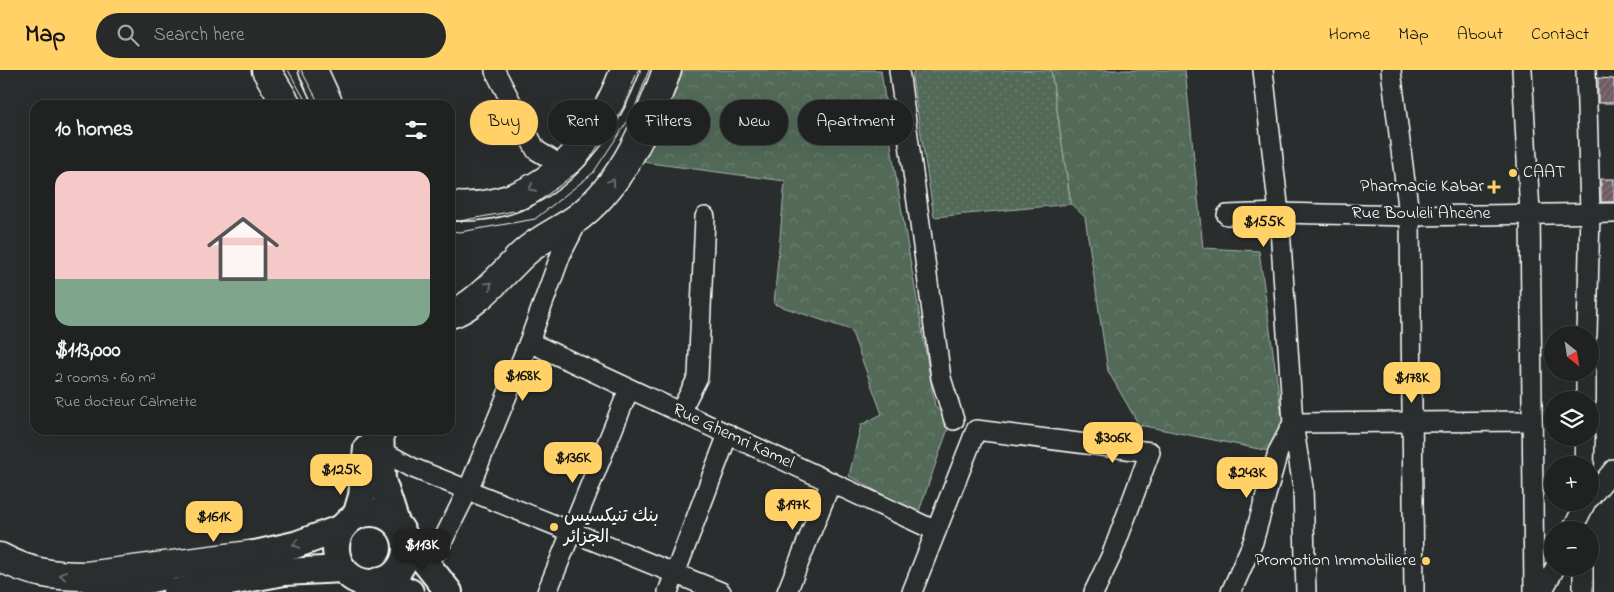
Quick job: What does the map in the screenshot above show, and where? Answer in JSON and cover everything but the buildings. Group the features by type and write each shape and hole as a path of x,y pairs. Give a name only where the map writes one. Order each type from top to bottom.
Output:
{"main road":[{"path":"266,70 284,100"},
{"path":"313,70 327,100"},
{"path":"455,206 471,208 494,203 526,192 548,180 564,167 591,136 625,70"},
{"path":"455,311 474,299 530,248 581,215 605,192 635,148 655,104 667,70"},
{"path":"376,437 362,496 336,544 337,556 343,569 361,581 410,592"},
{"path":"376,437 382,480 407,547 403,562 394,575 377,585"},
{"path":"96,592 295,545 368,512 380,513 401,530 449,592"},
{"path":"0,557 12,572 86,576 250,555"},
{"path":"176,592 284,572 343,569"}],"street":[{"path":"898,70 941,378 954,420"},
{"path":"1263,70 1279,213 1293,423 1303,488 1306,592"},
{"path":"1391,70 1410,216 1414,592"},
{"path":"1522,70 1530,213 1534,592"},
{"path":"1586,70 1590,212 1587,326"},
{"path":"495,71 536,150 564,167"},
{"name":"Rue Bouleli Ahcène","path":"1227,215 1279,213 1410,216 1614,213"},
{"path":"426,561 438,550 468,490 530,342 561,254 581,215"},
{"path":"680,412 698,377 705,217"},
{"name":"Rue Ghemri Kamel","path":"530,342 936,531"},
{"path":"548,592 629,389"},
{"path":"1293,423 1532,421"},
{"path":"1231,592 1253,542 1278,452 1293,423"},
{"path":"912,592 976,430 1150,452 1112,554 1094,592"},
{"path":"668,592 728,434"},
{"path":"376,437 413,468 722,592"},
{"path":"1599,487 1614,469"},
{"path":"787,592 831,482"},
{"path":"1542,592 1551,576"},
{"path":"1583,576 1583,592"}],"green space":[{"path":"680,70 881,70 885,100 798,100 798,145 891,145 935,406 950,423 918,514 849,476 861,425 882,414 851,330 774,304 785,181 642,162 650,145 710,145 710,100 672,100"},
{"path":"914,70 1051,70 1071,204 934,217 912,77"},
{"path":"1051,70 1185,70 1203,248 1259,251 1283,424 1269,451 1139,425 1108,371 1085,217 1071,204"}],"tram line":[{"path":"288,70 305,100"},
{"path":"301,70 317,100"},
{"path":"455,220 530,208 585,166 623,108 638,70"},
{"path":"455,232 535,219 593,173 633,113 649,70"}],"place":[{"name":"CAAT","path":"1513,173"},
{"name":"Pharmacie Kabar","path":"1494,187"},
{"name":"بنك تنيكسيس الجزائر","path":"554,527"},
{"name":"Promotion Immobiliere","path":"1426,561"}]}
